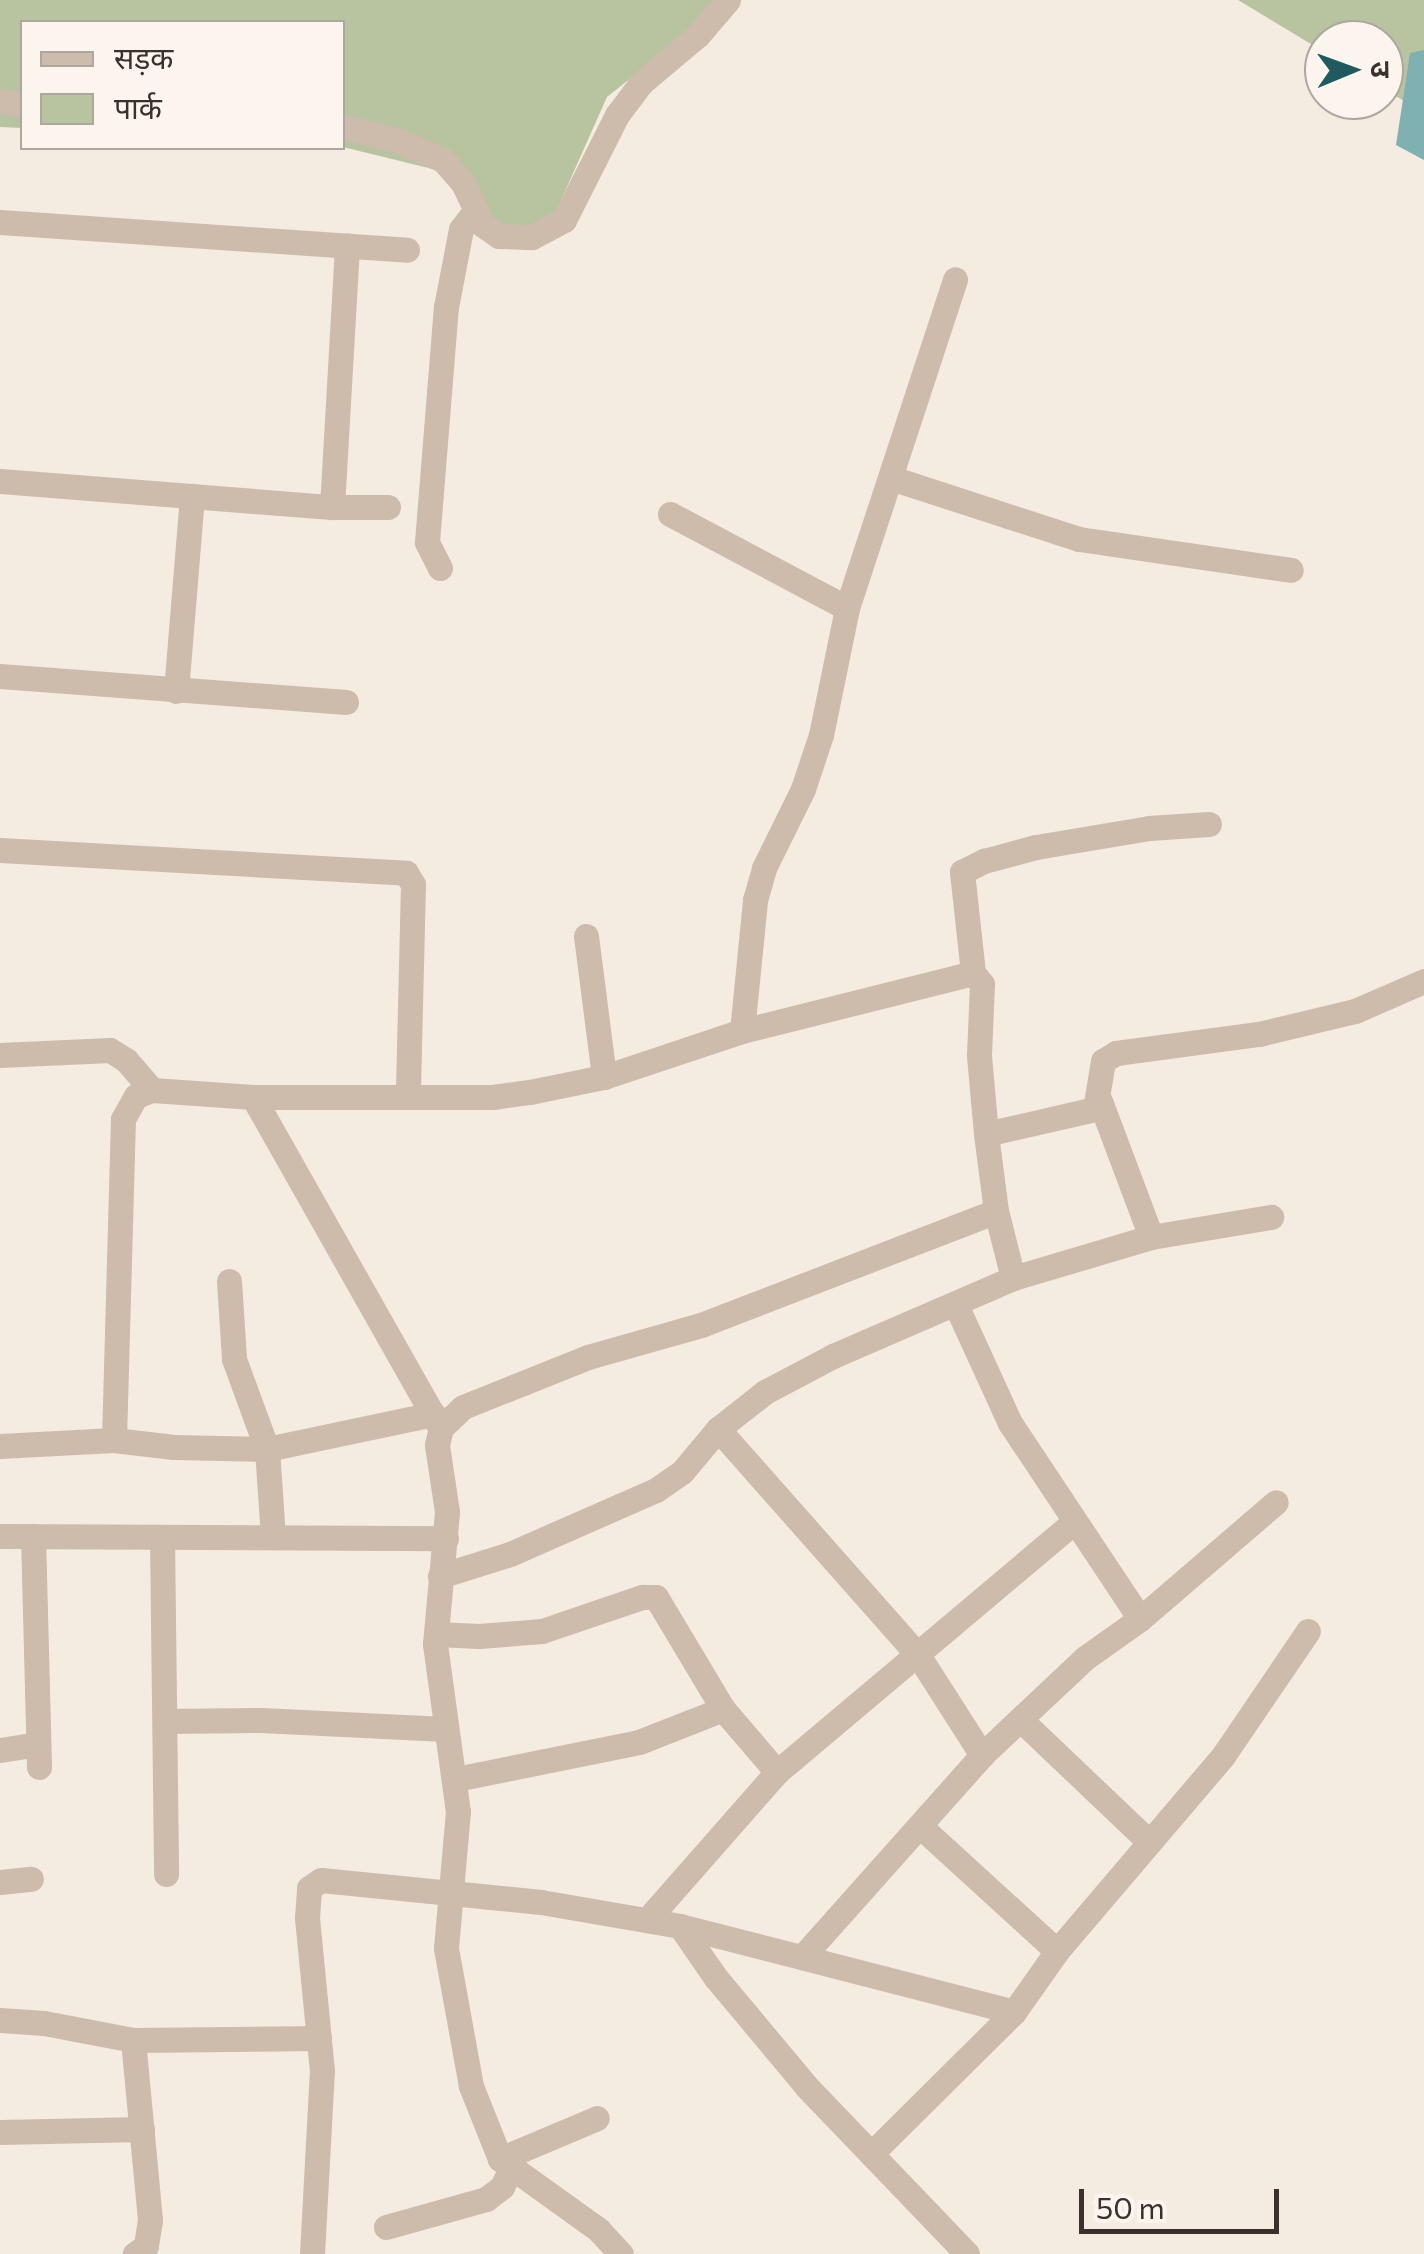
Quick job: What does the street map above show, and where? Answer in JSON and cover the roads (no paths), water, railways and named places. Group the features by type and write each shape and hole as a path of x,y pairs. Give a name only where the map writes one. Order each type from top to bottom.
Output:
{"street":[{"path":"345,127 399,141 444,160 462,183 483,225 500,236 532,236 564,220 617,115 640,83 698,36 728,0"},
{"path":"440,568 428,542 446,307 461,229 475,211"},
{"path":"0,222 407,250"},
{"path":"332,507 347,245"},
{"path":"742,1031 755,900 764,868 803,788 820,735 847,608 956,279"},
{"path":"891,478 1079,539 1291,570"},
{"path":"0,481 332,507 388,507"},
{"path":"176,690 192,496"},
{"path":"670,514 847,608"},
{"path":"0,676 346,702"},
{"path":"1014,1278 996,1211 979,1055 982,984 973,974 960,880 970,866 1094,836 1209,824"},
{"path":"0,850 406,873 413,884 408,1096"},
{"path":"586,936 604,1077"},
{"path":"114,1440 123,1119 131,1101 152,1090 253,1097 493,1097 604,1077 742,1031 973,974"},
{"path":"1152,1238 1100,1102 1103,1061 1116,1053 1259,1034 1355,1010 1424,981"},
{"path":"0,1055 110,1050 126,1060 152,1090"},
{"path":"253,1097 437,1421 446,1538 437,1634 445,1729 456,1779 446,1948 471,2086 505,2164 502,2187 486,2198 386,2227"},
{"path":"986,1134 1089,1112 1100,1102"},
{"path":"0,1446 114,1440 174,1447 268,1449 437,1421 462,1407 588,1357 702,1325 996,1211"},
{"path":"440,1576 510,1554 656,1490 682,1472 718,1429 765,1392 833,1356 1014,1278 1152,1238 1271,1218"},
{"path":"229,1282 234,1359 268,1449 273,1537"},
{"path":"956,1304 1010,1423 1140,1619"},
{"path":"718,1429 918,1656 982,1755"},
{"path":"804,1955 982,1755 1086,1658 1140,1619 1276,1502"},
{"path":"647,1920 777,1772 1073,1522"},
{"path":"0,1536 446,1538"},
{"path":"0,1750 38,1756 33,1536"},
{"path":"162,1537 166,1874"},
{"path":"437,1634 479,1636 542,1631 642,1596 656,1597 723,1708 777,1772"},
{"path":"872,2153 1014,2012 1057,1952 1243,1729 1308,1631"},
{"path":"456,1779 639,1742 723,1708"},
{"path":"1020,1719 1148,1841"},
{"path":"165,1722 261,1720 445,1729"},
{"path":"920,1827 1057,1952"},
{"path":"0,1882 31,1878"},
{"path":"312,2254 322,2070 307,1918 313,1883 329,1878 450,1892 680,1926 1014,2012"},
{"path":"680,1926 716,1978 807,2087 967,2254"},
{"path":"0,2020 44,2023 133,2040 319,2038"},
{"path":"133,2040 150,2236 146,2246 135,2254"},
{"path":"505,2164 597,2118"},
{"path":"0,2132 142,2128"},
{"path":"505,2164 599,2230 621,2254"}],"water":[{"path":"1424,50 1424,160 1396,145 1400,120 1404,120 1410,53"}]}
